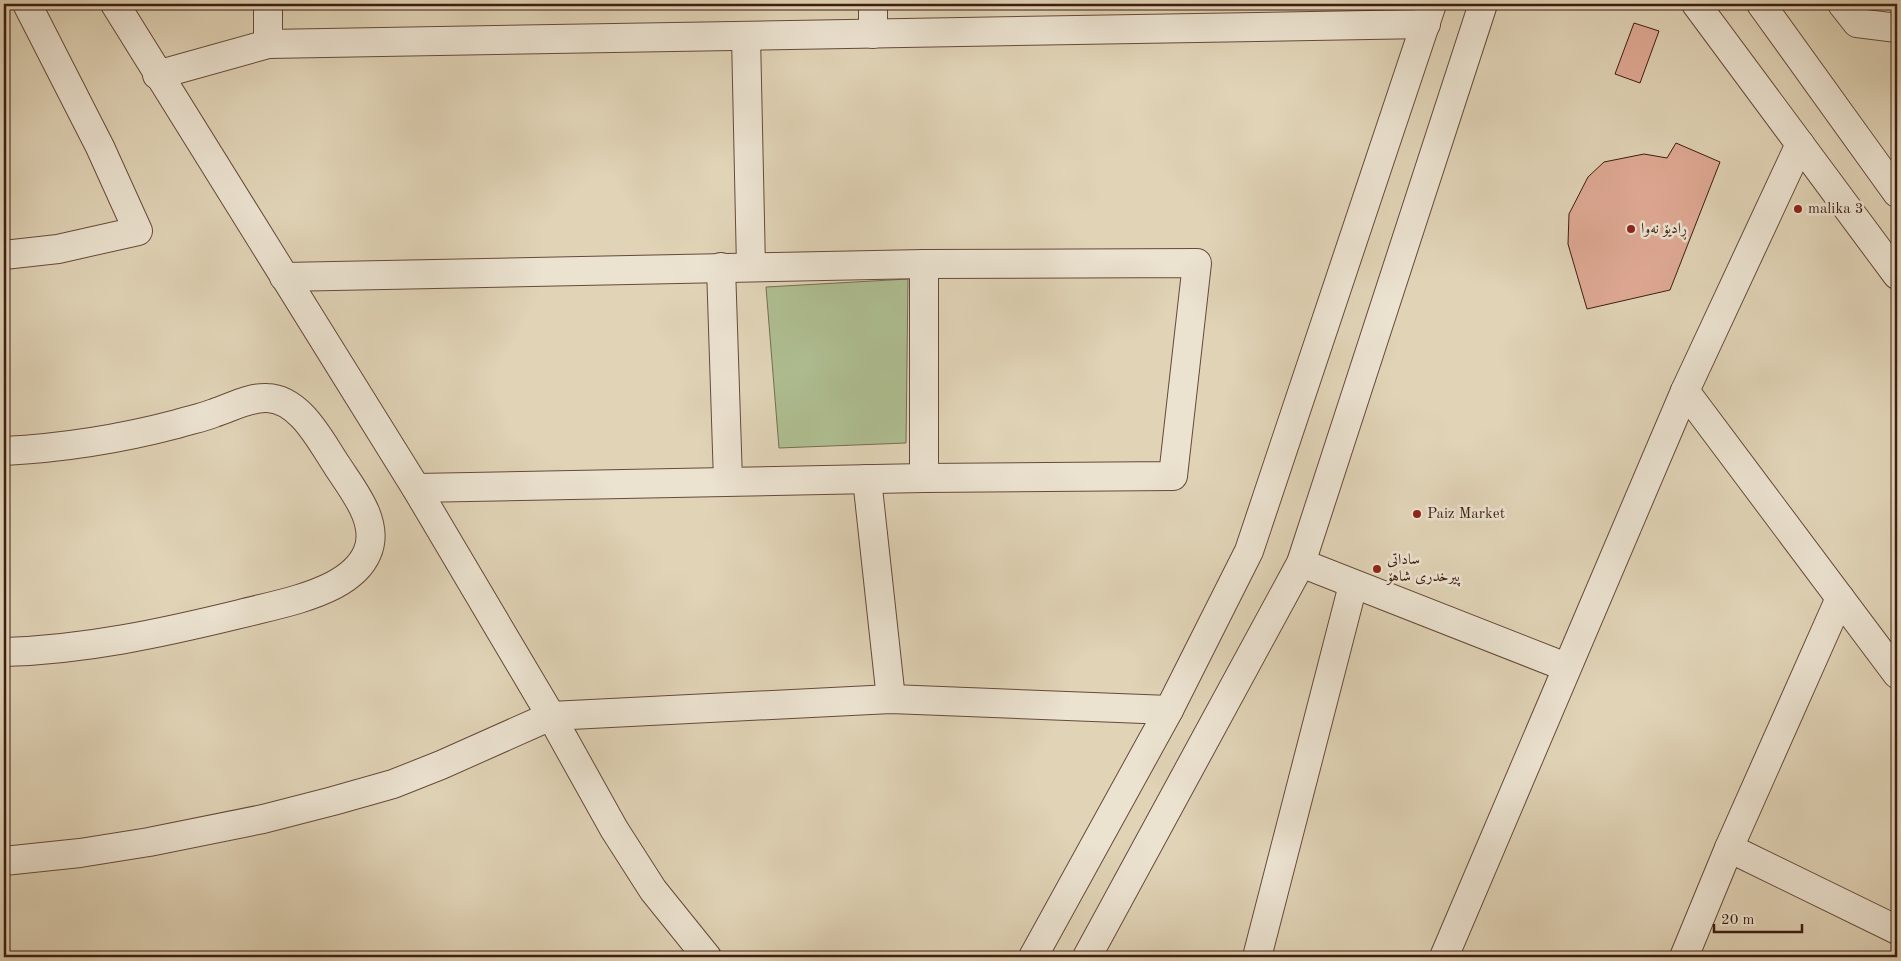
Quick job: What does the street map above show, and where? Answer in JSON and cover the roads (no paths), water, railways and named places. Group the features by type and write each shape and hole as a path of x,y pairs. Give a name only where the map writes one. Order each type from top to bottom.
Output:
{"street":[{"path":"4,255 58,249 138,231 81,108 27,4"},
{"path":"115,4 157,75 416,488 551,716 618,837 653,890 707,957"},
{"path":"268,4 268,44"},
{"path":"872,4 872,34"},
{"path":"1086,957 1301,563 1483,4"},
{"path":"1696,4 1897,275"},
{"path":"1761,4 1897,193"},
{"path":"1842,4 1858,23 1897,28"},
{"path":"157,75 268,44 872,34 1429,14 1249,551 1169,710 1033,957"},
{"path":"746,36 751,267"},
{"path":"1444,957 1685,391 1800,144"},
{"path":"284,277 721,267 1197,263 1173,476 728,481 416,488"},
{"path":"924,264 924,478"},
{"path":"721,267 728,481"},
{"path":"1685,391 1897,674"},
{"path":"4,451 72,446 147,431 212,414 251,400 267,398 281,401 294,410 318,436 364,510 369,523 371,541 362,563 352,572 334,584 312,594 172,631 60,649 4,652"},
{"path":"866,479 891,699"},
{"path":"1301,563 1566,667"},
{"path":"1257,957 1353,585"},
{"path":"1684,957 1729,848 1840,598"},
{"path":"4,861 80,854 148,842 263,819 333,801 394,784 551,716 891,699 1169,710"},
{"path":"1729,848 1897,930"}],"place":[{"name":"malika 3","path":"1798,209"},
{"name":"ڕادیۆ نەوا","path":"1631,229"},
{"name":"Paiz Market","path":"1417,514"},
{"name":"ساداتی پیرخدری شاهۆ","path":"1377,569"}]}
